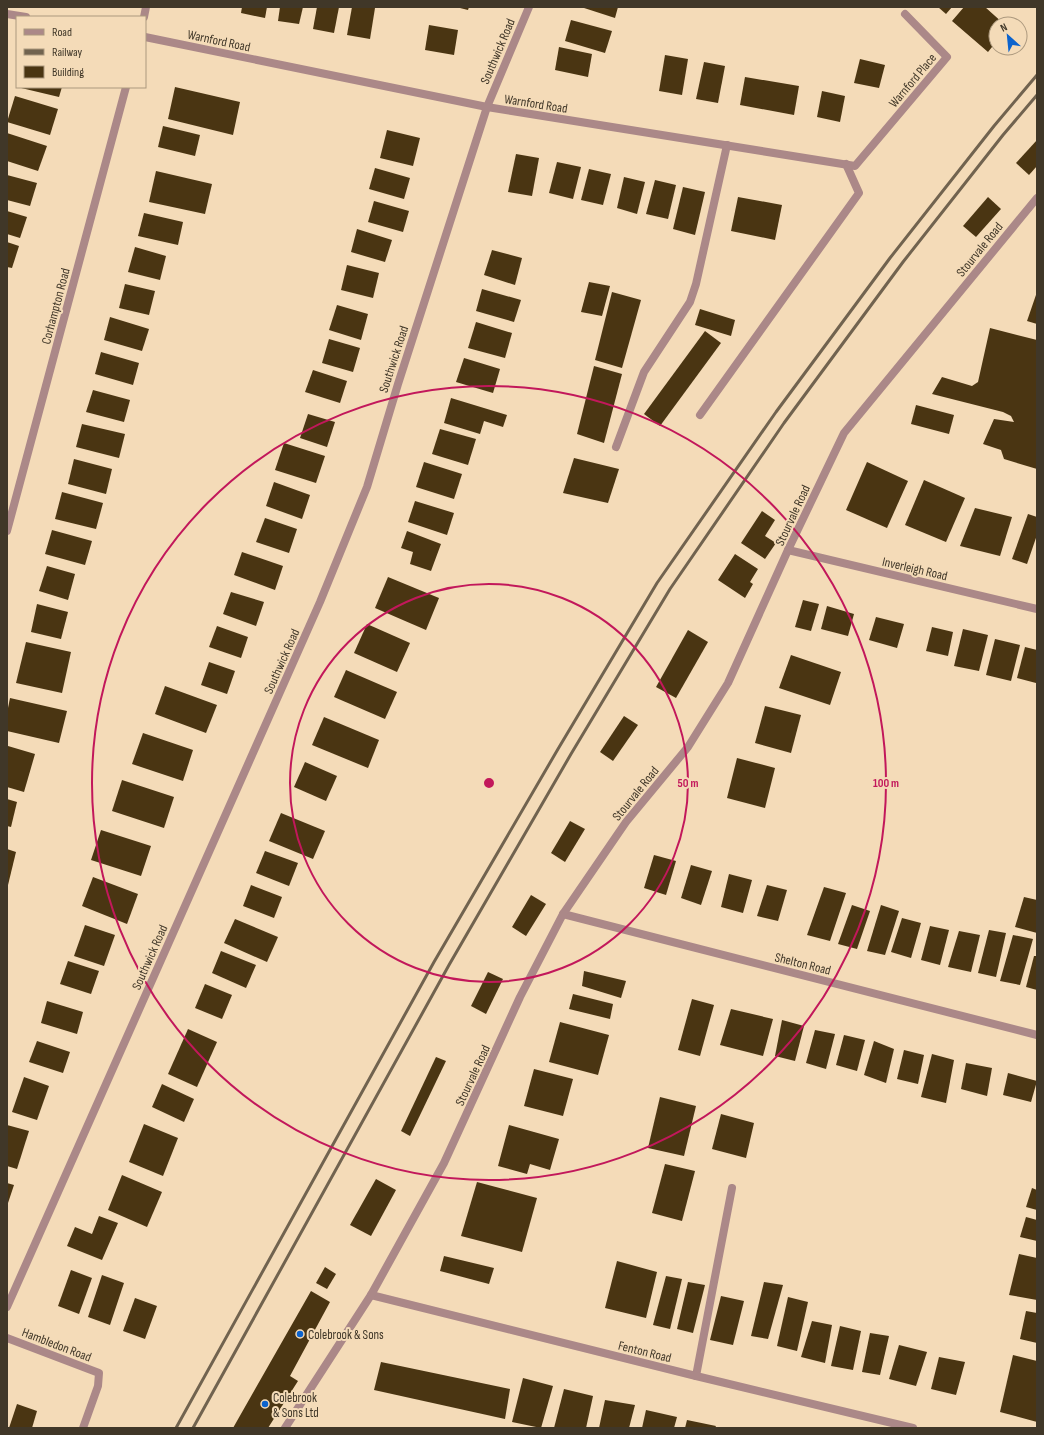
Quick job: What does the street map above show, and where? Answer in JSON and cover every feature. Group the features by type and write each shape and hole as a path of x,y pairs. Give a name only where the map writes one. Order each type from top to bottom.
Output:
{"street":[{"name":"Southwick Road","path":"7,1307 320,602 367,487 398,384 487,107 529,7"},
{"path":"7,14 20,16"},
{"name":"Warnford Place","path":"855,166 947,57 905,14"},
{"name":"Warnford Road","path":"146,37 487,107 855,166"},
{"name":"Corhampton Road","path":"7,532 126,88"},
{"path":"616,447 644,372 690,302 696,284 727,145"},
{"path":"700,415 859,193 846,164"},
{"name":"Stourvale Road","path":"285,1428 371,1295 444,1163 520,997 563,914 626,822 688,747 728,683 788,550 844,433 1037,198"},
{"name":"Inverleigh Road","path":"788,550 1037,609"},
{"name":"Shelton Road","path":"563,914 1037,1036"},
{"path":"696,1376 732,1188"},
{"name":"Fenton Road","path":"371,1295 696,1376 913,1428"},
{"name":"Hambledon Road","path":"7,1338 99,1373 98,1386 83,1428"}],"building":[{"path":"242,7 267,7 265,18 241,13"},
{"path":"280,7 303,7 299,24 278,21"},
{"path":"317,7 339,7 334,33 313,29"},
{"path":"352,7 375,8 370,39 347,35"},
{"path":"456,7 469,7 468,10"},
{"path":"581,7 618,7 615,18"},
{"path":"938,7 952,7 946,14"},
{"path":"964,7 985,7 995,16 988,16 988,52 952,21"},
{"path":"571,20 612,31 605,53 565,41"},
{"path":"429,25 458,30 454,55 425,50"},
{"path":"559,47 592,54 588,77 555,70"},
{"path":"665,55 688,59 682,95 659,91"},
{"path":"860,59 885,65 879,88 854,83"},
{"path":"704,62 725,66 718,103 696,99"},
{"path":"745,77 799,86 794,115 740,105"},
{"path":"175,87 240,102 233,135 168,119"},
{"path":"21,88 62,88 59,97"},
{"path":"822,91 845,96 840,122 817,117"},
{"path":"15,96 58,109 50,135 7,122"},
{"path":"163,126 200,135 195,156 158,147"},
{"path":"387,130 420,138 413,166 380,158"},
{"path":"7,133 47,146 38,171 7,161"},
{"path":"1037,140 1037,166 1029,175 1016,163"},
{"path":"516,154 539,158 532,196 508,192"},
{"path":"557,162 581,167 573,199 549,193"},
{"path":"375,168 410,178 404,199 369,189"},
{"path":"589,169 611,174 603,205 581,200"},
{"path":"156,171 212,184 205,214 149,202"},
{"path":"7,175 37,183 30,206 7,200"},
{"path":"624,177 645,182 637,214 617,208"},
{"path":"655,180 676,185 668,219 646,214"},
{"path":"683,187 705,192 695,235 673,229"},
{"path":"738,197 782,205 775,240 731,231"},
{"path":"988,197 1001,209 976,237 963,226"},
{"path":"374,201 409,211 403,232 368,222"},
{"path":"7,211 27,217 20,238 7,234"},
{"path":"144,213 183,222 178,245 138,236"},
{"path":"357,229 392,240 385,262 351,252"},
{"path":"7,242 19,246 12,268 7,267"},
{"path":"135,247 166,256 160,280 128,272"},
{"path":"492,250 522,258 515,285 484,275"},
{"path":"347,265 379,273 373,298 341,290"},
{"path":"589,282 610,286 602,316 581,312"},
{"path":"125,284 155,291 149,315 119,308"},
{"path":"482,289 521,300 514,322 476,311"},
{"path":"612,292 641,300 622,368 595,360"},
{"path":"1037,292 1037,324 1027,321"},
{"path":"337,305 368,314 361,340 329,330"},
{"path":"700,309 735,320 731,336 695,325"},
{"path":"110,317 149,329 142,351 104,340"},
{"path":"476,322 512,333 505,358 468,348"},
{"path":"990,328 1037,340 1037,469 1004,459 1001,450 983,444 994,419 1014,422 1011,416 1003,412 932,394 942,377 972,386 978,382"},
{"path":"705,331 721,343 660,426 644,414"},
{"path":"329,339 360,348 353,372 322,363"},
{"path":"101,352 139,363 133,385 95,374"},
{"path":"464,358 500,369 493,393 456,382"},
{"path":"594,366 622,374 604,443 577,434"},
{"path":"313,370 347,381 340,403 305,392"},
{"path":"93,390 130,400 124,422 86,412"},
{"path":"451,398 507,415 503,427 484,421 480,434 444,423"},
{"path":"916,405 954,415 949,434 911,424"},
{"path":"308,414 335,422 327,447 300,438"},
{"path":"82,424 125,434 119,458 76,447"},
{"path":"440,429 476,439 468,465 432,454"},
{"path":"284,443 325,456 316,483 275,470"},
{"path":"574,458 619,469 608,503 563,493"},
{"path":"74,459 112,469 106,494 68,484"},
{"path":"424,462 462,474 454,499 416,487"},
{"path":"867,462 908,481 887,528 846,510"},
{"path":"924,480 965,498 946,542 905,525"},
{"path":"274,482 310,495 302,519 266,506"},
{"path":"62,492 103,503 96,529 55,519"},
{"path":"415,501 454,513 447,535 408,522"},
{"path":"975,508 1012,517 1000,556 960,546"},
{"path":"762,511 775,520 765,536 776,543 765,559 741,543"},
{"path":"1028,514 1037,517 1037,535 1027,564 1012,559"},
{"path":"265,518 297,529 289,553 256,542"},
{"path":"52,530 92,541 85,565 45,554"},
{"path":"407,531 441,544 431,571 410,564 413,552 401,548"},
{"path":"242,552 283,566 275,590 234,575"},
{"path":"735,554 758,569 750,582 753,584 745,598 718,580"},
{"path":"47,566 75,574 68,600 39,591"},
{"path":"388,577 439,598 426,630 375,608"},
{"path":"231,592 264,602 256,626 223,614"},
{"path":"803,600 819,604 811,631 795,627"},
{"path":"37,604 68,612 61,639 31,632"},
{"path":"827,606 854,614 848,636 821,629"},
{"path":"876,617 904,624 897,648 869,640"},
{"path":"367,624 410,643 397,672 354,653"},
{"path":"217,626 248,637 241,658 209,647"},
{"path":"932,627 953,632 948,656 926,651"},
{"path":"963,629 988,635 979,671 954,666"},
{"path":"688,630 708,642 676,698 656,687"},
{"path":"995,639 1020,645 1011,681 986,675"},
{"path":"26,642 71,652 62,693 16,683"},
{"path":"1025,647 1037,650 1036,683 1017,678"},
{"path":"791,655 841,672 830,705 779,688"},
{"path":"209,662 235,671 227,694 201,685"},
{"path":"346,670 397,692 385,719 334,697"},
{"path":"165,686 217,705 206,733 155,714"},
{"path":"10,698 67,711 59,743 7,731 7,713"},
{"path":"765,706 801,715 791,753 755,743"},
{"path":"624,716 638,725 613,761 600,752"},
{"path":"324,717 379,740 368,768 312,745"},
{"path":"143,733 193,750 183,781 132,764"},
{"path":"8,746 35,754 24,792 7,787"},
{"path":"737,758 775,768 765,808 727,798"},
{"path":"305,762 337,776 326,801 294,787"},
{"path":"122,780 174,797 164,828 112,811"},
{"path":"7,799 17,802 11,827 7,826"},
{"path":"281,813 325,831 313,859 269,841"},
{"path":"570,821 585,829 565,862 551,853"},
{"path":"101,830 151,846 141,876 91,860"},
{"path":"7,849 16,852 8,885 7,885"},
{"path":"265,851 298,863 289,886 256,873"},
{"path":"654,855 676,861 666,895 644,888"},
{"path":"691,865 712,871 701,905 681,898"},
{"path":"729,874 752,880 743,913 721,907"},
{"path":"93,877 138,894 127,924 82,906"},
{"path":"251,885 282,897 274,918 243,906"},
{"path":"767,885 787,890 778,921 757,916"},
{"path":"824,887 846,893 830,941 807,935"},
{"path":"531,895 546,904 526,936 512,927"},
{"path":"1024,897 1037,900 1037,933 1015,927"},
{"path":"852,905 870,911 857,949 838,944"},
{"path":"881,905 899,911 885,955 867,951"},
{"path":"902,918 921,923 911,958 891,952"},
{"path":"235,919 278,937 267,962 224,943"},
{"path":"85,925 115,935 104,966 74,956"},
{"path":"930,926 949,930 940,965 921,960"},
{"path":"989,930 1006,933 996,977 978,973"},
{"path":"959,931 980,935 971,972 948,967"},
{"path":"1013,935 1033,939 1020,985 1000,981"},
{"path":"221,951 256,965 246,988 212,973"},
{"path":"1034,956 1037,956 1037,990 1026,987"},
{"path":"68,961 99,971 91,994 60,984"},
{"path":"584,971 626,981 621,998 582,986"},
{"path":"488,972 503,979 486,1014 471,1006"},
{"path":"205,984 232,995 222,1019 195,1008"},
{"path":"573,994 613,1004 610,1019 569,1009"},
{"path":"692,999 714,1005 700,1056 678,1050"},
{"path":"47,1001 83,1012 77,1034 41,1023"},
{"path":"731,1009 773,1019 763,1056 720,1045"},
{"path":"782,1020 804,1026 795,1061 775,1056"},
{"path":"560,1022 609,1035 598,1075 549,1062"},
{"path":"188,1029 217,1042 197,1087 168,1074"},
{"path":"815,1030 835,1034 826,1069 806,1063"},
{"path":"844,1035 865,1040 857,1071 836,1065"},
{"path":"37,1041 70,1052 63,1073 29,1062"},
{"path":"874,1041 894,1049 886,1083 864,1075"},
{"path":"904,1050 924,1055 918,1084 897,1079"},
{"path":"932,1054 954,1060 946,1103 921,1097"},
{"path":"436,1057 446,1061 410,1136 401,1131"},
{"path":"966,1063 992,1068 987,1096 961,1089"},
{"path":"534,1069 573,1079 563,1116 524,1106"},
{"path":"1008,1073 1037,1081 1031,1102 1003,1095"},
{"path":"24,1077 49,1086 37,1120 12,1112"},
{"path":"162,1084 194,1099 184,1122 152,1107"},
{"path":"660,1097 696,1106 684,1156 648,1148"},
{"path":"721,1114 754,1123 746,1158 712,1149"},
{"path":"144,1124 178,1138 163,1176 129,1162"},
{"path":"7,1125 29,1131 17,1169 7,1166"},
{"path":"509,1125 559,1139 550,1170 530,1164 527,1174 498,1166"},
{"path":"665,1164 695,1171 682,1221 652,1213"},
{"path":"122,1175 162,1192 147,1227 108,1210"},
{"path":"376,1179 396,1190 371,1236 350,1225"},
{"path":"477,1182 537,1198 522,1252 461,1236"},
{"path":"7,1183 14,1185 8,1203 7,1202"},
{"path":"1032,1188 1037,1190 1037,1210 1026,1207"},
{"path":"99,1216 118,1223 102,1260 67,1246 75,1227 92,1234"},
{"path":"1026,1217 1037,1220 1037,1241 1020,1237"},
{"path":"1019,1254 1037,1258 1037,1300 1009,1295"},
{"path":"444,1256 494,1268 489,1284 440,1271"},
{"path":"617,1261 657,1272 646,1318 605,1308"},
{"path":"325,1267 336,1274 327,1289 316,1283"},
{"path":"71,1270 92,1278 79,1314 58,1306"},
{"path":"102,1275 124,1283 110,1325 88,1317"},
{"path":"666,1276 682,1279 670,1329 653,1325"},
{"path":"688,1282 705,1285 693,1333 677,1329"},
{"path":"764,1282 783,1285 768,1339 751,1336"},
{"path":"311,1291 330,1302 290,1376 298,1381 268,1428 233,1428"},
{"path":"721,1296 744,1301 733,1345 710,1340"},
{"path":"788,1297 808,1302 797,1351 777,1346"},
{"path":"135,1298 157,1306 145,1339 123,1331"},
{"path":"1026,1311 1037,1313 1037,1343 1020,1339"},
{"path":"812,1321 832,1325 825,1363 801,1357"},
{"path":"840,1326 861,1331 853,1370 831,1366"},
{"path":"870,1333 889,1336 880,1375 862,1372"},
{"path":"899,1345 927,1352 916,1386 889,1379"},
{"path":"1013,1355 1037,1361 1037,1422 1000,1412"},
{"path":"939,1357 965,1362 956,1395 931,1389"},
{"path":"381,1362 510,1389 505,1419 374,1390"},
{"path":"523,1378 553,1386 541,1428 512,1422"},
{"path":"564,1389 593,1396 586,1428 554,1428"},
{"path":"605,1400 635,1405 629,1428 599,1428"},
{"path":"17,1404 37,1411 32,1428 9,1428"},
{"path":"646,1410 677,1417 674,1428 642,1428"},
{"path":"687,1420 716,1426 715,1428 685,1428"}],"railway":[{"path":"176,1428 434,962 657,583 776,412 890,258 994,126 1037,75"},
{"path":"193,1428 449,965 571,754 670,589 784,423 903,262 1003,135 1037,95"}],"place":[{"name":"Colebrook & Sons","path":"300,1334"},
{"name":"Colebrook & Sons Ltd","path":"265,1404"}]}
